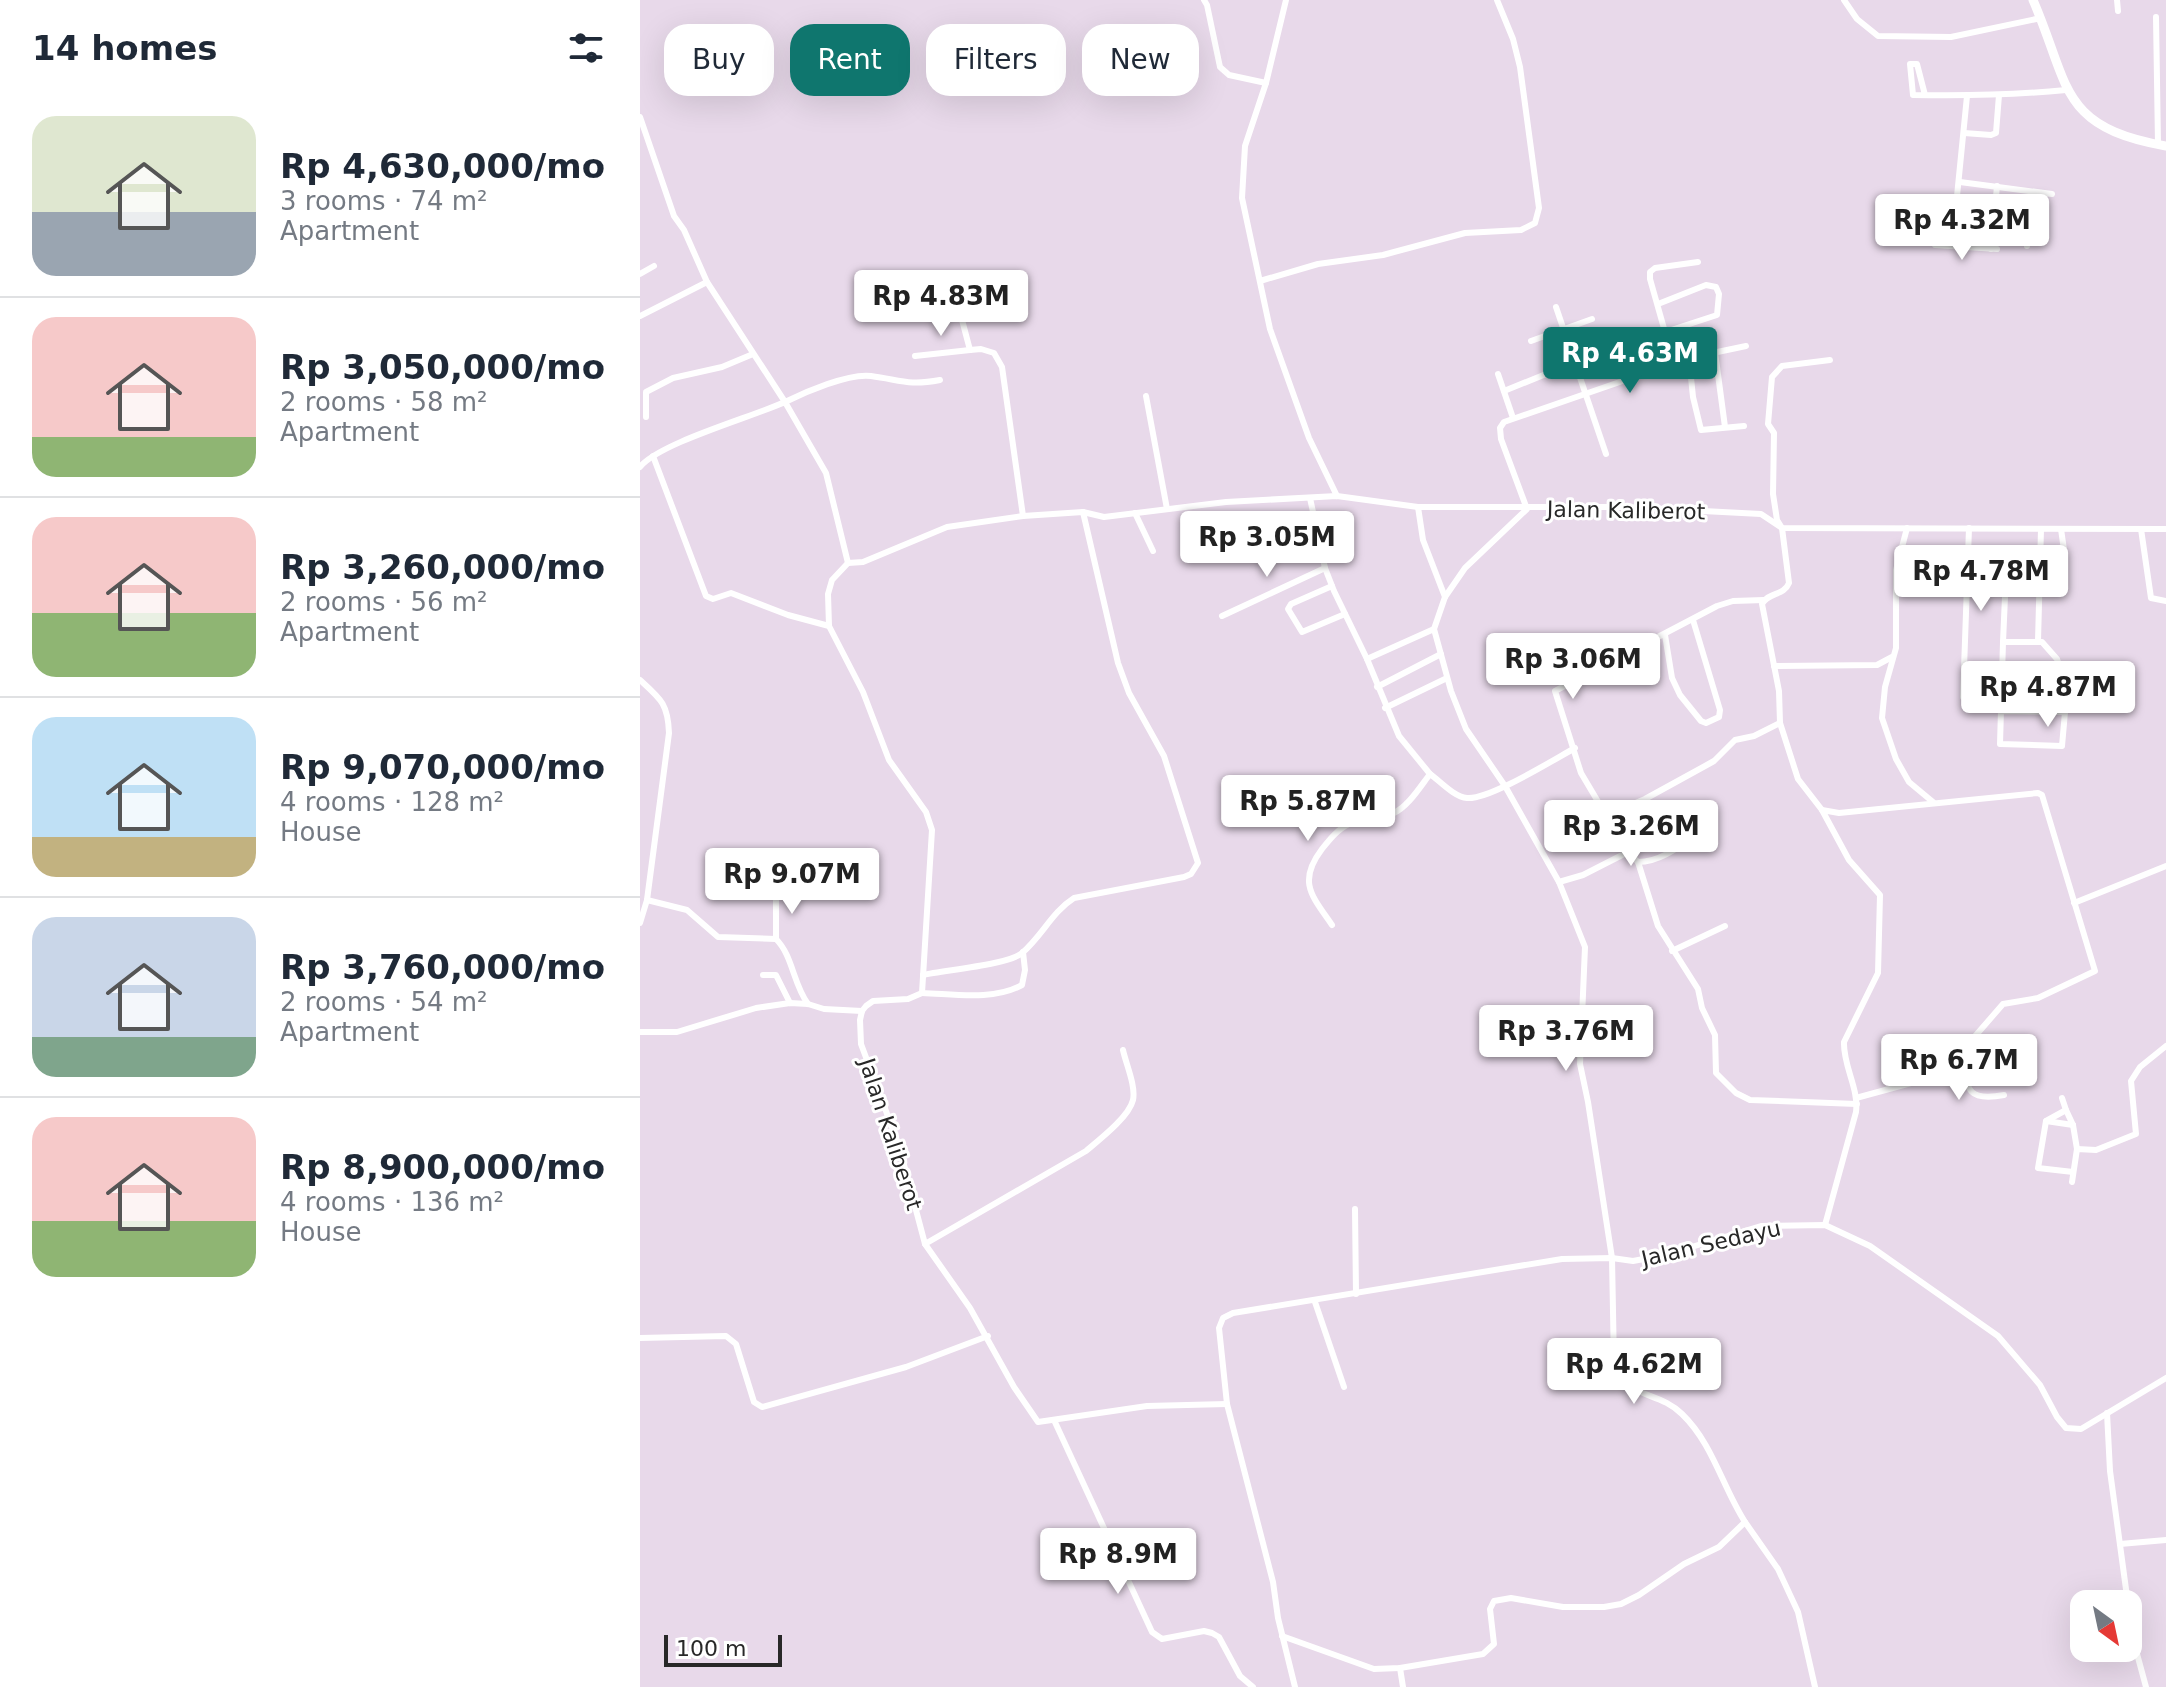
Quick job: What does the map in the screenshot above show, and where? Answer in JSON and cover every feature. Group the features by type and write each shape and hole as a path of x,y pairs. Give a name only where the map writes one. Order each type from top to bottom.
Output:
{"main road":[{"path":"2033,0 2066,90 2077,106 2091,120 2123,136 2162,145"}],"street":[{"path":"1204,0 1220,67 1229,75 1266,83"},
{"path":"1286,0 1266,83 1245,146 1242,198 1270,329 1304,425 1337,496"},
{"path":"1260,281 1318,264 1383,255 1465,233 1521,230 1535,223 1539,208 1520,67 1513,39 1497,0"},
{"path":"1844,0 1857,19 1878,36 1951,37 2041,18"},
{"path":"2117,0 2118,11"},
{"path":"2156,17 2162,145"},
{"path":"1925,95 1917,64 1910,64 1911,94 1925,95 1967,96 2066,90"},
{"path":"1964,133 1996,133 1999,95"},
{"path":"1952,246 1967,96"},
{"path":"640,117 674,216 684,230 707,282 785,402 826,473 833,494 848,563 832,580 828,594 829,626 863,692 889,760 931,820 922,993"},
{"path":"1960,182 2052,194"},
{"path":"1935,245 1994,249 1997,186"},
{"path":"2027,246 2032,193"},
{"path":"1669,365 1665,332 1650,279 1653,269 1698,262"},
{"path":"640,274 654,266"},
{"path":"640,316 707,282"},
{"path":"1658,304 1706,285 1716,287 1719,294 1717,315 1665,332"},
{"path":"953,286 970,350"},
{"path":"1556,307 1606,454"},
{"path":"1531,341 1592,319"},
{"path":"1746,346 1689,358 1513,418 1501,425 1500,433 1527,509 1465,568 1445,597 1434,629 1447,678 1466,729 1505,786 1559,882 1585,947 1580,1064 1612,1258 1614,1364 1619,1379 1631,1389 1677,1409 1696,1428 1717,1465 1732,1502 1778,1569 1798,1612 1815,1687"},
{"path":"915,356 981,349 994,353 1002,367 1023,516"},
{"path":"1504,391 1600,351"},
{"path":"1715,352 1725,427"},
{"path":"646,392 673,378 722,367 753,354"},
{"path":"1689,358 1693,397 1701,430 1744,426"},
{"path":"1822,810 1839,813 1933,802 2042,795 2095,972 2038,998 2003,1004 1962,1050 1933,1074 1911,1083 1857,1101 1758,1101 1736,1093 1716,1073 1715,1035 1702,1008 1698,989 1658,926 1638,862 1628,852 1581,773 1555,691 1726,603 1764,600 1784,590 1789,583 1782,528 1777,520 1773,494 1774,433 1768,424 1772,377 1782,366 1830,360"},
{"path":"1498,374 1513,418"},
{"path":"640,467 670,446 803,393 859,376 916,384 940,380"},
{"path":"640,384 646,392 646,417"},
{"path":"1146,396 1167,509"},
{"path":"653,456 706,596 713,599 731,593 788,615 829,626"},
{"name":"Jalan Kaliberot","path":"848,563 863,562 947,527 1023,516 1083,512 1104,517 1226,502 1337,496 1418,507 1626,507 1761,514 1782,528 2166,529"},
{"path":"1310,498 1325,568 1367,659 1385,708 1400,738 1430,774 1458,795 1467,798 1484,795 1575,748"},
{"path":"1418,507 1423,540 1445,597"},
{"path":"923,975 1018,956 1038,938 1063,905 1074,898 1184,877 1196,869 1197,856 1164,756 1129,693 1118,663 1083,512"},
{"path":"1135,513 1153,551"},
{"path":"1907,528 1896,570 1896,648 1885,687 1882,718 1896,759 1909,782 1933,802"},
{"path":"1963,697 1969,528"},
{"path":"2038,641 2041,529"},
{"path":"2061,529 2064,550"},
{"path":"2141,529 2151,598 2166,601"},
{"path":"1222,616 1325,568"},
{"path":"2003,642 2038,641 2056,656 2063,678 2065,712 2062,746 2000,744 2002,711 2003,642 2006,574 2040,575"},
{"path":"1332,586 1291,604 1288,609 1302,632 1345,614"},
{"path":"1764,600 1762,611 1774,666 1780,723 1798,779 1822,810 1849,860 1880,895 1878,973 1844,1042 1843,1051 1857,1101 1825,1225 1870,1246 1998,1336 2040,1385 2066,1428 2081,1429 2166,1378"},
{"path":"1665,635 1672,678 1680,695 1701,721 1706,723 1719,717 1720,710 1693,620"},
{"path":"1367,659 1434,629"},
{"path":"1377,687 1441,654"},
{"path":"1774,666 1877,665 1893,656"},
{"path":"2003,677 2063,678"},
{"path":"1385,708 1447,678"},
{"path":"640,680 662,700 669,733 647,900 640,923"},
{"path":"2002,711 2065,712"},
{"path":"1572,830 1645,799 1714,761 1735,740 1754,736 1780,723"},
{"path":"1332,925 1311,895 1308,881 1311,865 1333,835 1345,826 1393,814 1430,774"},
{"path":"1638,862 1666,855 1701,831"},
{"path":"1559,882 1583,875 1628,852"},
{"path":"2074,903 2166,866"},
{"path":"776,895 776,939 786,952 799,991 808,1004"},
{"path":"647,900 687,910 718,937 776,939"},
{"path":"1672,951 1725,926"},
{"path":"640,1032 677,1032 756,1008 790,1003 862,1011 873,1001 908,999 922,993 983,995 1011,991 1022,985 1023,952"},
{"path":"763,975 776,975 790,1003"},
{"name":"Jalan Kaliberot","path":"862,1011 861,1044 899,1146 925,1244 988,1336 1030,1412 1038,1422 1054,1420"},
{"path":"2077,1149 2096,1150 2136,1134 2131,1081 2140,1067 2166,1046"},
{"path":"925,1244 1086,1151 1109,1131 1133,1101 1123,1050"},
{"path":"1962,1050 1972,1094 1983,1099 2004,1095"},
{"path":"2062,1098 2073,1125 2077,1149 2072,1182"},
{"path":"2046,1121 2066,1110"},
{"path":"2046,1121 2073,1125"},
{"path":"2046,1121 2038,1168 2073,1172"},
{"path":"1355,1209 1356,1294"},
{"name":"Jalan Sedayu","path":"1295,1687 1273,1582 1227,1404 1219,1328 1223,1318 1233,1313 1315,1302 1562,1259 1612,1258 1633,1261 1665,1255 1761,1226 1825,1225"},
{"path":"1315,1302 1344,1387"},
{"path":"640,1338 732,1338 754,1402 762,1407 906,1367 988,1336"},
{"path":"1227,1404 1147,1406 1054,1420 1152,1632 1162,1639 1204,1631 1212,1633 1219,1637 1240,1676 1253,1687"},
{"path":"2107,1413 2110,1471 2126,1590"},
{"path":"1282,1636 1374,1669 1400,1668 1488,1651 1494,1644 1490,1605 1498,1599 1511,1598 1563,1607 1604,1607 1630,1600 1684,1564 1719,1547 1745,1522"},
{"path":"2120,1544 2166,1540"},
{"path":"2139,1662 2146,1687"},
{"path":"1400,1668 1403,1687"}]}
